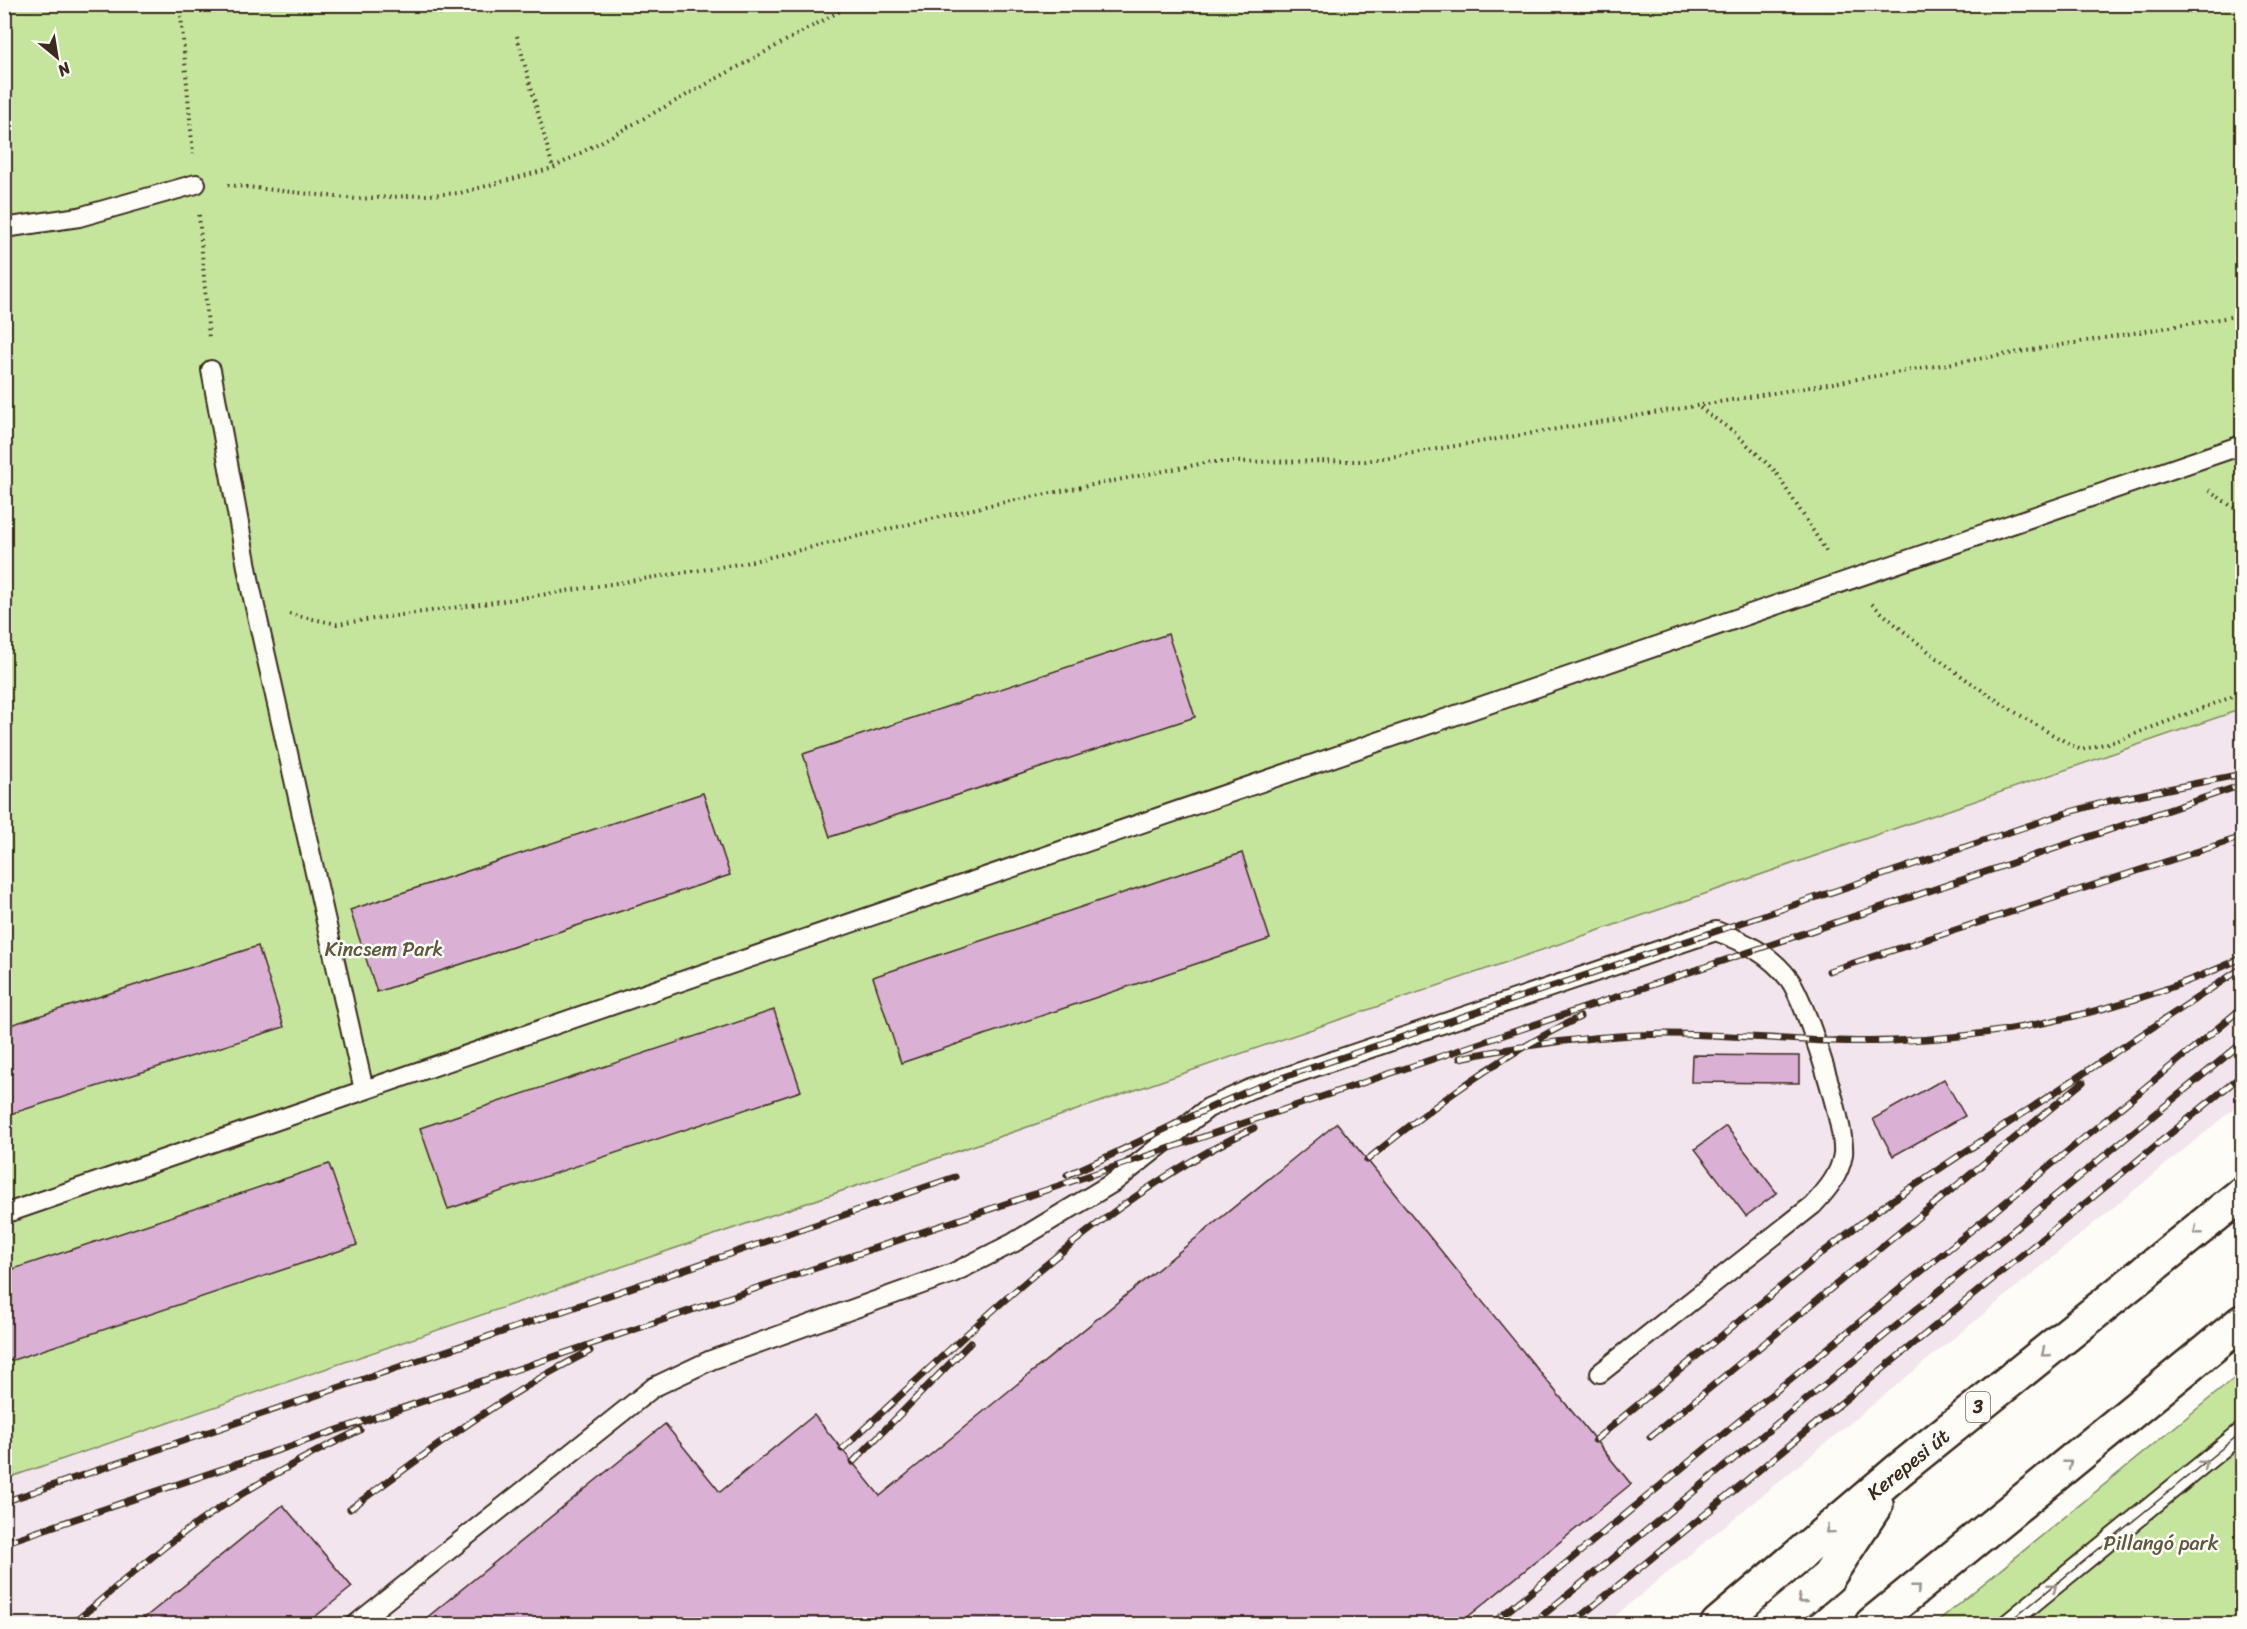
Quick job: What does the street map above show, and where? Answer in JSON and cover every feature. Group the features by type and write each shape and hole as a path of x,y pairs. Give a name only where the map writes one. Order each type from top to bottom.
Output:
{"main road":[{"name":"Kerepesi út","path":"1718,1624 1899,1470 2242,1194"},
{"path":"1872,1624 2242,1322"},
{"path":"1772,1624 1828,1577 1899,1470"}],"lane":[{"path":"4,228 79,217 196,184"},
{"path":"211,370 254,607 364,1090"},
{"path":"4,1214 2242,445"},
{"path":"356,1624 628,1405 680,1373 953,1273 1013,1243 1114,1182 1208,1108 1250,1089 1716,932 1744,942 1766,956 1796,990 1838,1117 1843,1152 1840,1168 1829,1187 1813,1204 1600,1373"},
{"path":"2007,1624 2242,1432"}],"path":[{"path":"180,4 211,370"},
{"path":"196,184 265,188 356,199 460,193 553,168 853,4"},
{"path":"517,36 553,168"},
{"path":"254,607 337,624 467,606 746,563 990,506 1210,462 1365,461 2242,315"},
{"path":"1700,407 1734,432 1775,471 1846,581 1894,624 2028,723 2081,750 2119,740 2242,693"}],"shaded area":[{"path":"2242,709 2242,1102 1605,1624 5,1624 4,1479"}],"green space":[{"name":"Kincsem Park","path":"4,5 2242,5 2242,709 5,1479"},
{"name":"Pillangó park","path":"2242,1372 2242,1624 1934,1624"}],"building":[{"path":"1168,634 1195,717 830,837 803,754"},
{"path":"703,793 730,875 377,992 350,910"},
{"path":"1242,853 1270,939 901,1063 873,977"},
{"path":"258,946 284,1027 4,1116 4,1027"},
{"path":"774,1010 801,1091 448,1209 420,1128"},
{"path":"1692,1055 1799,1056 1799,1083 1691,1082"},
{"path":"1944,1079 1965,1116 1893,1156 1873,1119"},
{"path":"1337,1123 1631,1484 1459,1624 419,1624 665,1424 720,1492 814,1415 880,1496"},
{"path":"1726,1126 1777,1193 1746,1216 1695,1149"},
{"path":"329,1164 357,1245 4,1363 4,1272"},
{"path":"283,1505 352,1587 306,1624 137,1624"}],"tram line":[{"path":"2007,1624 2242,1432"}],"railway":[{"path":"1067,1175 1231,1098 1287,1076 2063,814 2109,801 2242,774"},
{"path":"4,1543 2242,785"},
{"path":"1829,971 2242,837"},
{"path":"1460,1058 1511,1048 1614,1036 1694,1034 1864,1042 1982,1033 2071,1017 2115,1005 2159,992 2242,958"},
{"path":"1595,1440 1813,1260 1882,1207 2242,968"},
{"path":"1492,1624 2242,1008"},
{"path":"1367,1160 1469,1082 1523,1047 1580,1017"},
{"path":"1532,1624 2242,1043"},
{"path":"1571,1624 2242,1075"},
{"path":"1650,1437 2083,1082"},
{"path":"842,1449 987,1316 1087,1232 1140,1193 1254,1128"},
{"path":"4,1502 955,1177"},
{"path":"853,1462 971,1342"},
{"path":"350,1509 497,1405 590,1351"},
{"path":"72,1624 167,1545 213,1513 285,1469 360,1430"}]}
